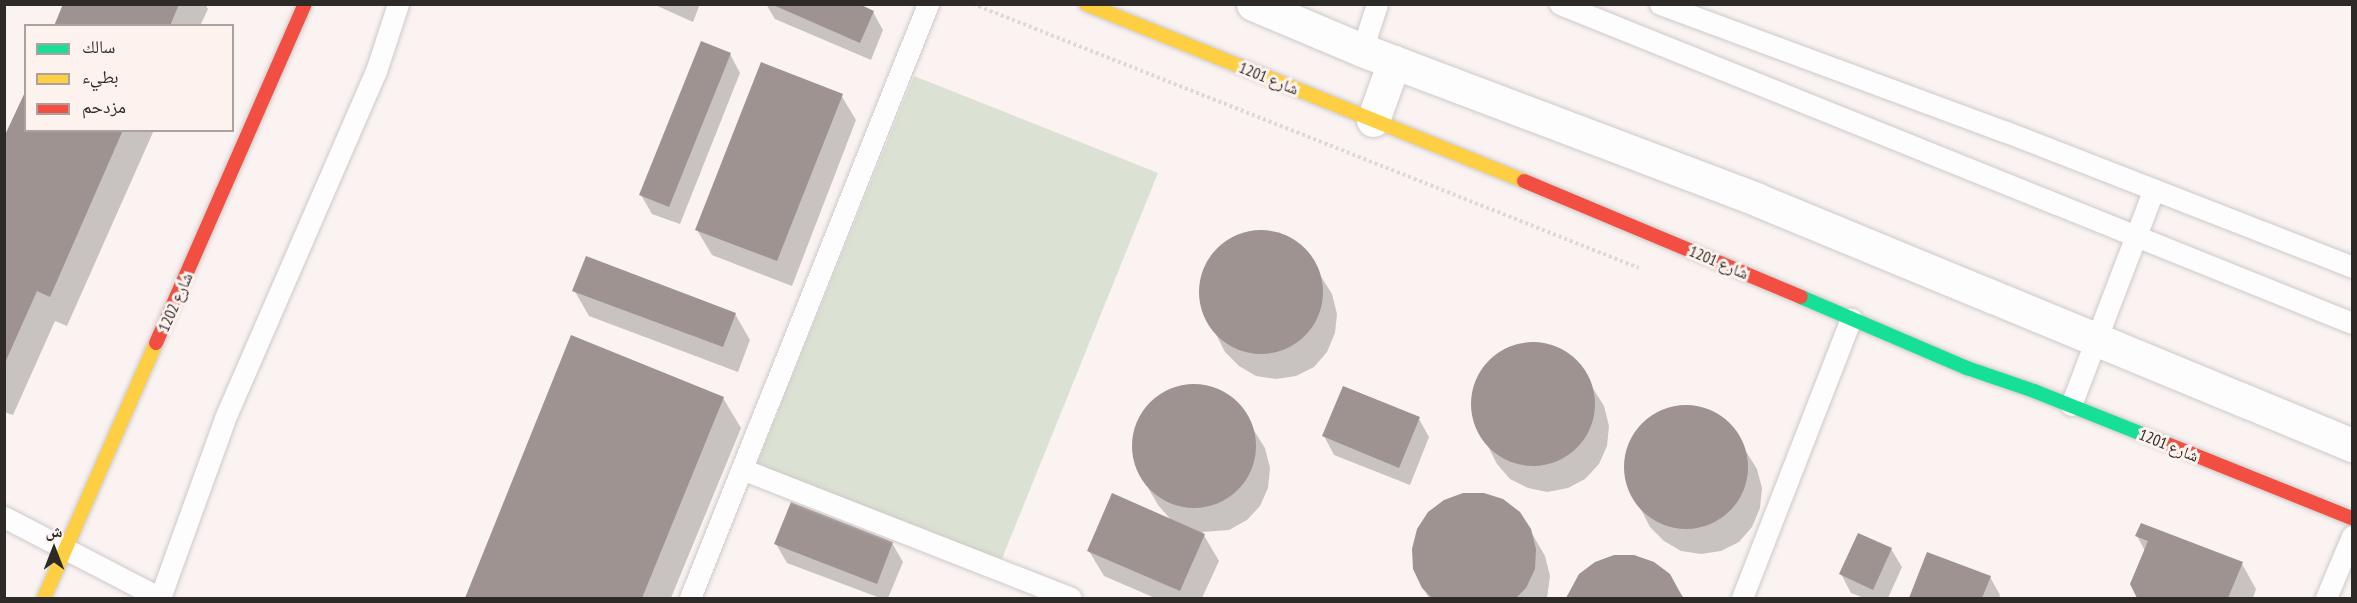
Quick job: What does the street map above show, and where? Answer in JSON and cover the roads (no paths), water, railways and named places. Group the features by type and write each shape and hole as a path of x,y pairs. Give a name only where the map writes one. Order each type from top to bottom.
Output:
{"street":[{"name":"شارع 1202","path":"44,598 305,4"},
{"name":"شارع 1201","path":"1086,4 1604,213 1967,368 2071,405 2352,518"},
{"path":"1253,4 1362,50 1758,200 2352,445"},
{"path":"1373,120 1394,62"}],"lane":[{"path":"4,517 160,598 225,418 376,71 398,4"},
{"path":"690,598 928,4"},
{"path":"1362,50 1377,4"},
{"path":"1560,4 2352,323"},
{"path":"1660,4 2004,131 2352,267"},
{"path":"2071,405 2154,189"},
{"path":"1742,598 1851,319"},
{"path":"742,469 1071,598"},
{"path":"2326,598 2352,537"}]}
